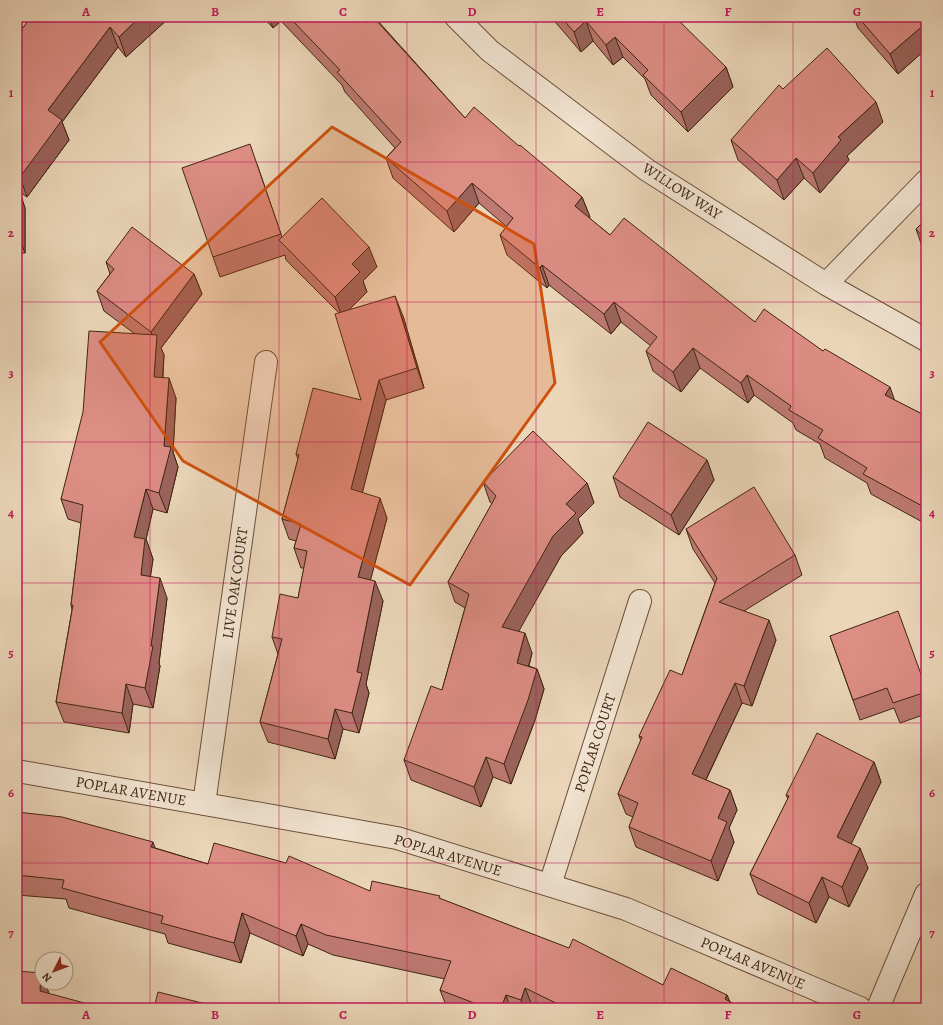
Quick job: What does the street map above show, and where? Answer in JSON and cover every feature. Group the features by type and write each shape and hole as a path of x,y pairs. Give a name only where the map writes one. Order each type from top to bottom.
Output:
{"street":[{"name":"WILLOW WAY","path":"456,17 490,52 647,170 826,284 926,340"},
{"path":"826,284 926,181"},
{"name":"LIVE OAK COURT","path":"204,804 266,362"},
{"name":"POPLAR COURT","path":"550,885 640,601"},
{"name":"POPLAR AVENUE","path":"17,771 397,838 626,909 860,1008"},
{"path":"878,1008 926,894"}],"highlighted area":[{"path":"332,127 534,244 555,383 410,585 183,461 100,342"}],"building":[{"path":"31,17 140,17 119,37 110,27 48,110 62,120 20,177 17,175 17,36"},
{"path":"289,17 375,17 374,18 465,118 474,107 582,197 575,206 610,235 624,218 755,322 764,309 823,351 825,349 890,387 885,395 926,416 926,508 863,474 867,468 818,438 823,430 789,410 791,406 747,375 741,383 693,348 673,372 646,351 657,337 614,302 604,314 542,265 540,268 500,235 513,218 472,183 447,211 386,158 401,142 337,72 340,70"},
{"path":"561,17 666,17 670,21 675,17 726,67 681,112 643,75 648,70 615,37 606,45 586,21 574,32"},
{"path":"858,17 926,17 926,23 890,54"},
{"path":"827,48 876,102 838,137 841,140 813,173 796,158 777,180 731,140 779,85 783,89"},
{"path":"250,144 281,234 213,257 182,168"},
{"path":"18,188 18,233 17,233"},
{"path":"322,198 369,247 352,264 360,272 335,297 279,240"},
{"path":"926,219 926,240 916,229"},
{"path":"132,227 194,274 151,332 97,291 114,269 106,262"},
{"path":"395,296 417,368 379,380 351,489 380,498 358,577 375,581 357,672 362,673 352,713 335,709 328,739 260,722 282,639 272,637 280,594 298,598 307,551 294,548 301,524 282,519 299,455 296,454 313,388 361,400 335,314"},
{"path":"89,331 157,335 154,377 169,378 164,446 171,447 159,493 146,489 134,537 145,539 141,575 160,578 151,646 153,646 145,688 126,684 122,713 56,702 73,605 71,605 83,505 61,499 83,412"},
{"path":"648,422 707,460 671,515 613,477"},
{"path":"533,431 587,483 566,504 576,513 553,536 502,627 525,633 517,663 537,669 528,700 504,764 486,757 474,787 404,760 431,686 442,690 469,594 448,582 496,496 483,482"},
{"path":"754,487 795,555 719,602 769,620 744,686 735,683 692,774 730,790 718,818 727,822 711,861 629,827 638,803 618,794 642,737 639,736 670,670 682,675 717,578 686,529"},
{"path":"898,611 926,688 926,692 893,703 887,688 853,700 830,636"},
{"path":"817,733 874,762 837,837 860,848 842,887 822,877 809,903 750,874 789,796 786,795"},
{"path":"17,812 62,817 153,842 151,847 208,864 214,843 286,863 289,856 370,891 372,881 440,896 439,898 569,948 573,939 663,985 671,968 727,995 725,999 741,1008 566,1008 525,988 521,1000 506,995 501,1008 487,1008 440,990 451,961 326,935 301,924 296,936 242,913 234,943 161,923 163,916 62,888 64,880 17,875"},
{"path":"17,971 34,972 34,991 40,991 103,1008 17,1008"},
{"path":"158,992 222,1008 154,1008"}]}
